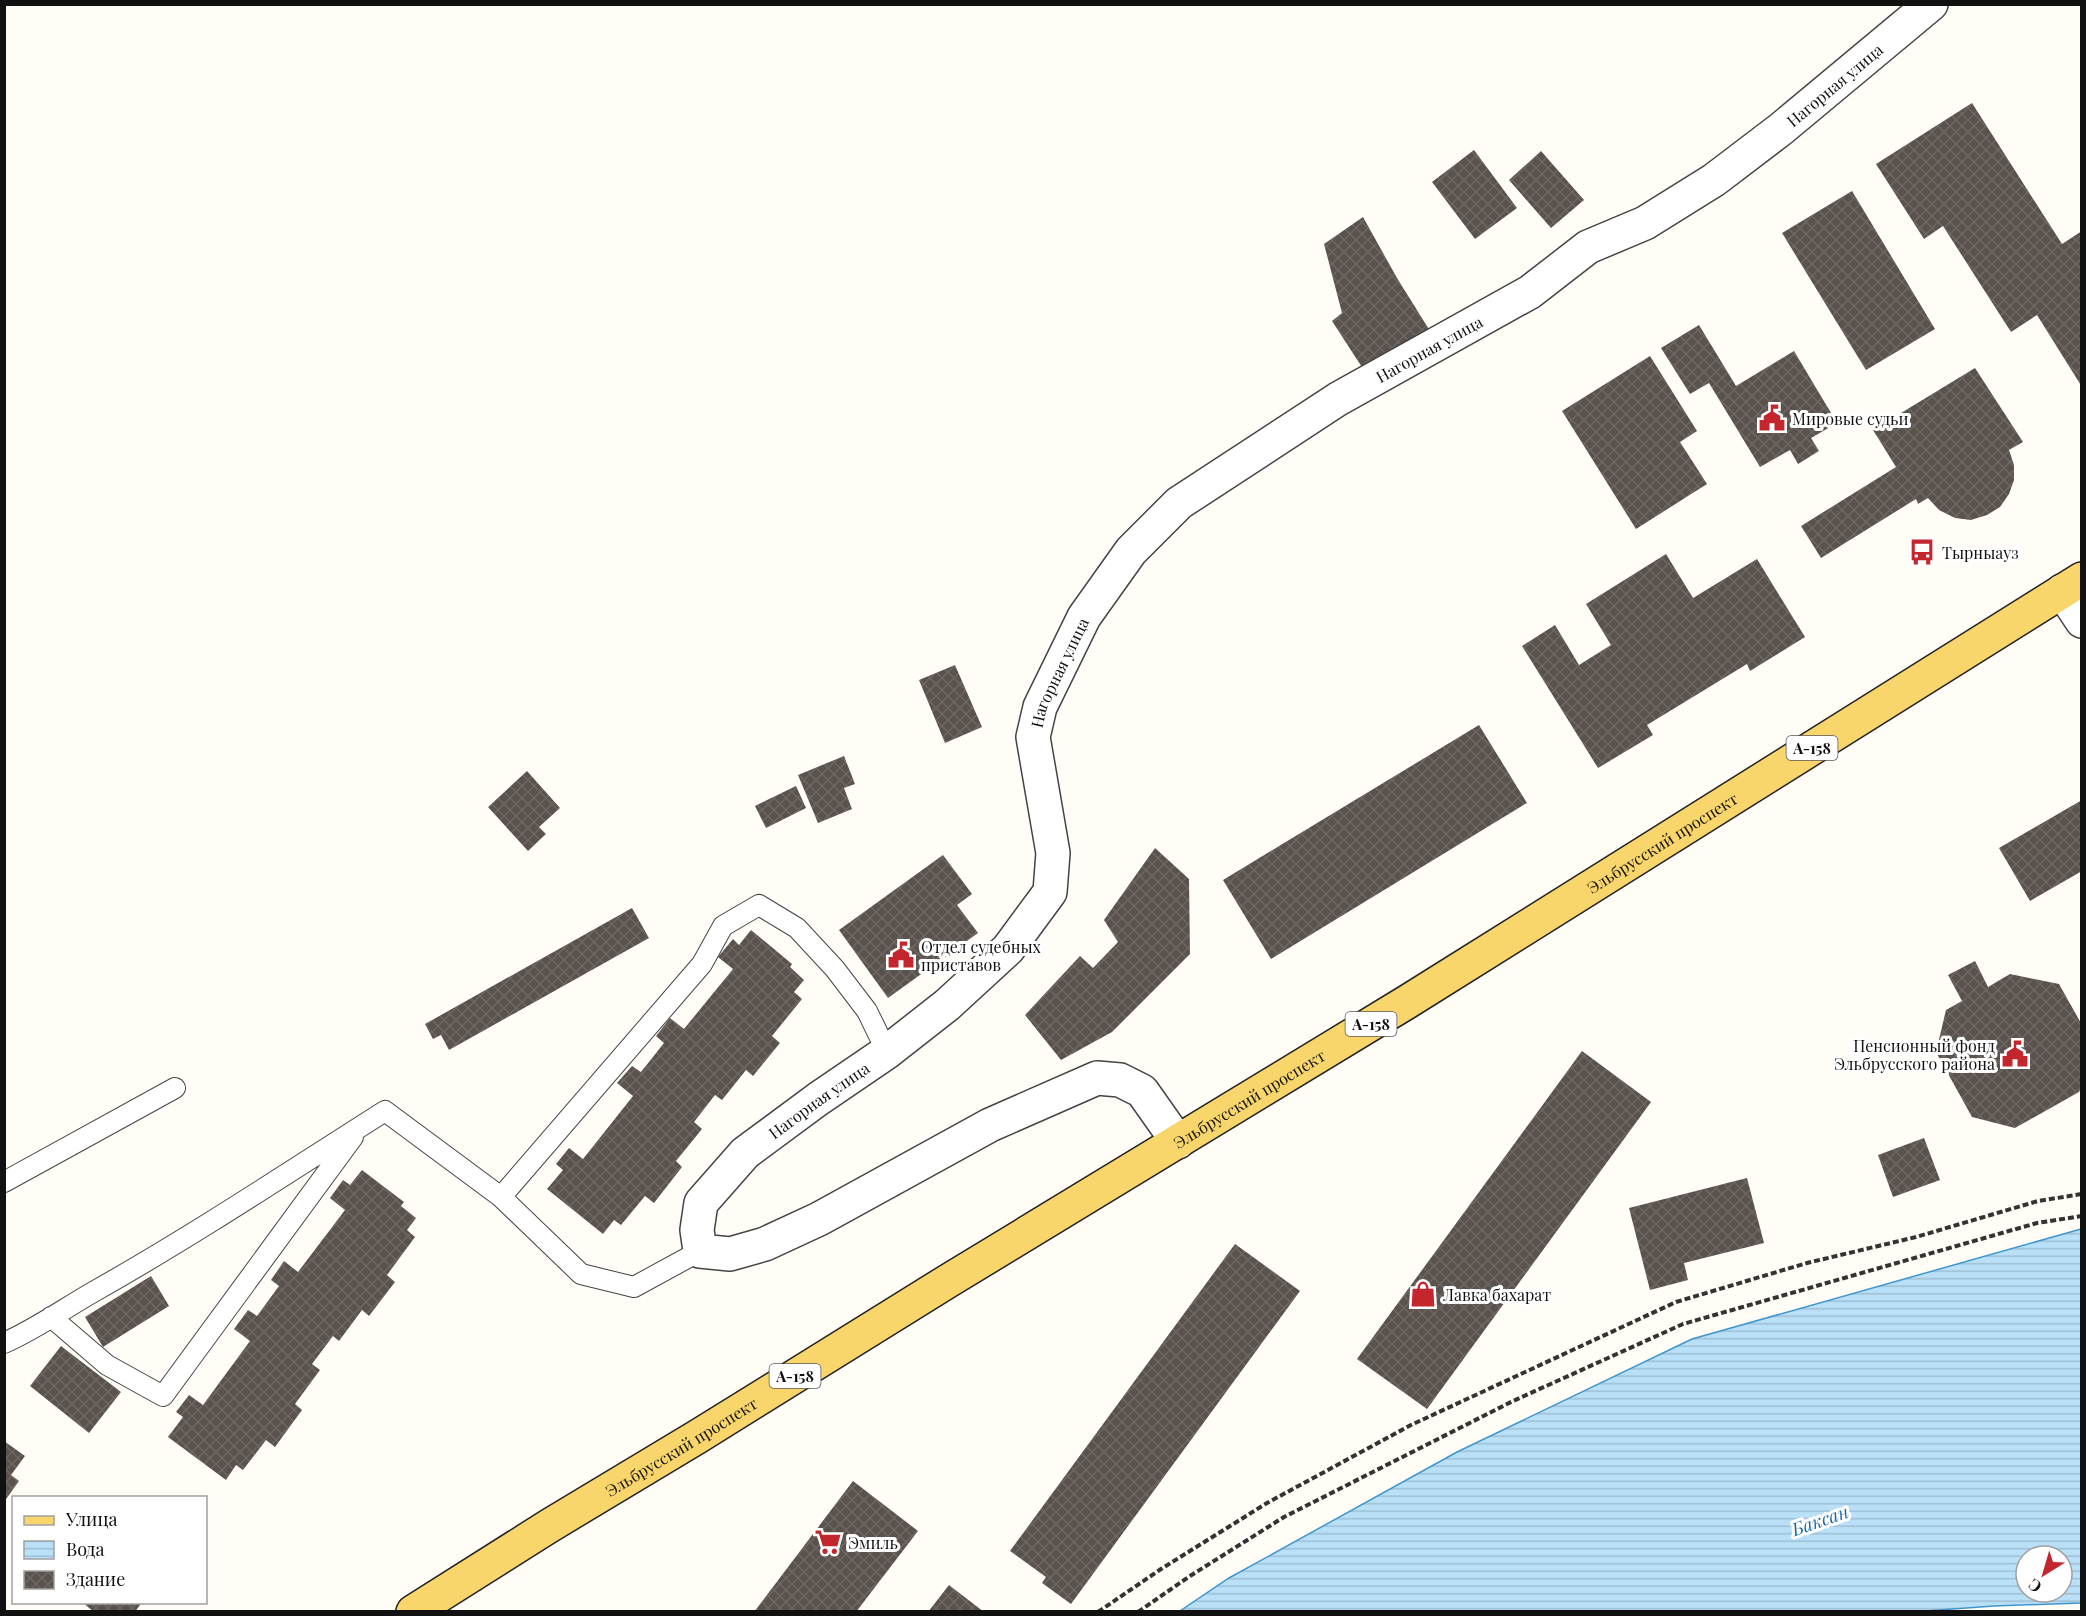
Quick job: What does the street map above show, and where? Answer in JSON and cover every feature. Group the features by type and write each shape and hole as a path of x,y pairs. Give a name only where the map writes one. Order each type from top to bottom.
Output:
{"main road":[{"name":"Эльбрусский проспект","path":"413,1611 948,1281 1407,1002 2072,585"}],"street":[{"name":"Нагорная улица","path":"700,1251 697,1230 701,1203 745,1153 887,1052 947,1005 1008,949 1050,892 1053,853 1033,737 1040,707 1084,617 1131,551 1179,503 1338,399 1530,292 1588,247 1645,223 1714,180 1781,129 1931,4"},
{"path":"2072,585 2082,621"},
{"path":"700,1251 730,1254 765,1244 819,1219 990,1125 1097,1078 1120,1080 1142,1091 1178,1142"}],"lane":[{"path":"501,1197 702,964 723,926 759,905 797,927 835,969 867,1011 887,1052"},
{"path":"4,1182 175,1088"},
{"path":"4,1343 26,1334 51,1317 156,1257 385,1111 501,1197 580,1274 633,1287 700,1251"},
{"path":"51,1317 107,1365 163,1396 360,1127"}],"path":[{"path":"1098,1611 1267,1503 1411,1425 1676,1302 1807,1263 1916,1237 2038,1200 2082,1194"},
{"path":"1138,1611 1284,1517 1512,1401 1683,1324 2037,1223 2082,1216"}],"water":[{"name":"Баксан","path":"2081,1229 2081,1603 2074,1603 2074,1544 2014,1544 2014,1604 2052,1604 1911,1612 1180,1611 1229,1578 1457,1452 1692,1339"}],"building":[{"path":"1972,103 2062,244 2082,231 2082,387 2037,315 2011,332 1943,226 1924,239 1876,164"},
{"path":"1474,150 1517,208 1475,239 1432,182"},
{"path":"1541,151 1584,200 1551,228 1509,180"},
{"path":"1852,191 1935,329 1866,370 1782,233"},
{"path":"1363,217 1435,339 1367,375 1332,321 1342,313 1324,244"},
{"path":"1699,325 1736,386 1794,351 1837,423 1811,438 1819,451 1798,464 1790,450 1760,467 1709,383 1690,394 1661,348"},
{"path":"1650,356 1697,431 1680,442 1707,484 1636,529 1562,411"},
{"path":"1975,368 2023,442 2009,450 2014,465 2014,480 2009,494 2000,507 1987,515 1971,520 1955,518 1939,510 1928,498 1918,504 1916,499 1821,558 1801,526 1896,467 1873,430"},
{"path":"1666,554 1693,598 1757,559 1805,637 1750,671 1747,664 1647,725 1653,735 1598,768 1522,646 1555,625 1579,665 1611,645 1586,604"},
{"path":"955,665 982,727 945,743 919,680"},
{"path":"1479,725 1527,803 1271,959 1223,880"},
{"path":"844,756 855,784 844,788 852,809 818,823 798,775"},
{"path":"527,771 560,808 539,827 546,834 528,851 488,807"},
{"path":"796,786 806,808 766,828 755,806"},
{"path":"2082,800 2082,871 2030,901 1999,848"},
{"path":"1155,848 1189,879 1190,954 1112,1032 1061,1060 1025,1015 1080,956 1093,968 1118,942 1104,920"},
{"path":"943,855 972,894 957,905 978,933 888,998 839,930"},
{"path":"632,908 649,938 449,1050 441,1035 433,1039 425,1024"},
{"path":"751,930 792,964 790,967 804,980 794,992 802,999 772,1036 780,1043 753,1076 746,1070 722,1100 715,1095 694,1122 702,1129 676,1161 682,1167 654,1203 645,1196 621,1225 614,1220 603,1234 547,1189 563,1170 556,1164 569,1148 583,1159 633,1096 617,1083 632,1066 641,1072 664,1043 656,1036 670,1018 684,1029 733,969 718,957 733,939 739,945"},
{"path":"1975,961 1988,987 2010,974 2059,984 2082,1025 2082,1085 2079,1092 2015,1128 1972,1117 1936,1052 1946,1010 1962,1001 1948,975"},
{"path":"1582,1051 1651,1102 1427,1409 1357,1359"},
{"path":"1924,1138 1940,1180 1893,1197 1878,1155"},
{"path":"362,1170 404,1202 401,1206 416,1218 407,1230 415,1237 387,1275 395,1282 369,1316 362,1310 339,1341 333,1336 312,1364 320,1370 295,1404 302,1410 275,1447 266,1440 243,1470 236,1465 226,1480 168,1437 183,1417 176,1412 189,1395 203,1405 250,1341 234,1329 248,1310 257,1316 279,1286 271,1280 284,1261 298,1272 345,1210 330,1198 343,1180 350,1185"},
{"path":"1747,1178 1764,1243 1684,1263 1688,1280 1650,1290 1629,1208"},
{"path":"1235,1244 1300,1291 1071,1604 1042,1583 1046,1577 1010,1551"},
{"path":"151,1276 169,1306 103,1347 85,1317"},
{"path":"61,1346 121,1392 89,1433 30,1386"},
{"path":"4,1441 25,1456 11,1475 19,1481 4,1502"},
{"path":"853,1481 918,1531 856,1612 754,1612"},
{"path":"949,1585 984,1612 928,1612"},
{"path":"84,1604 141,1604 135,1612 94,1612"}],"place":[{"name":"Мировые судьи","path":"1772,418"},
{"name":"Тырныауз","path":"1922,552"},
{"name":"Отдел судебных приставов","path":"901,955"},
{"name":"Пенсионный фонд Эльбрусского района","path":"2015,1054"},
{"name":"Лавка бахарат","path":"1423,1294"},
{"name":"Эмиль","path":"828,1542"}]}
